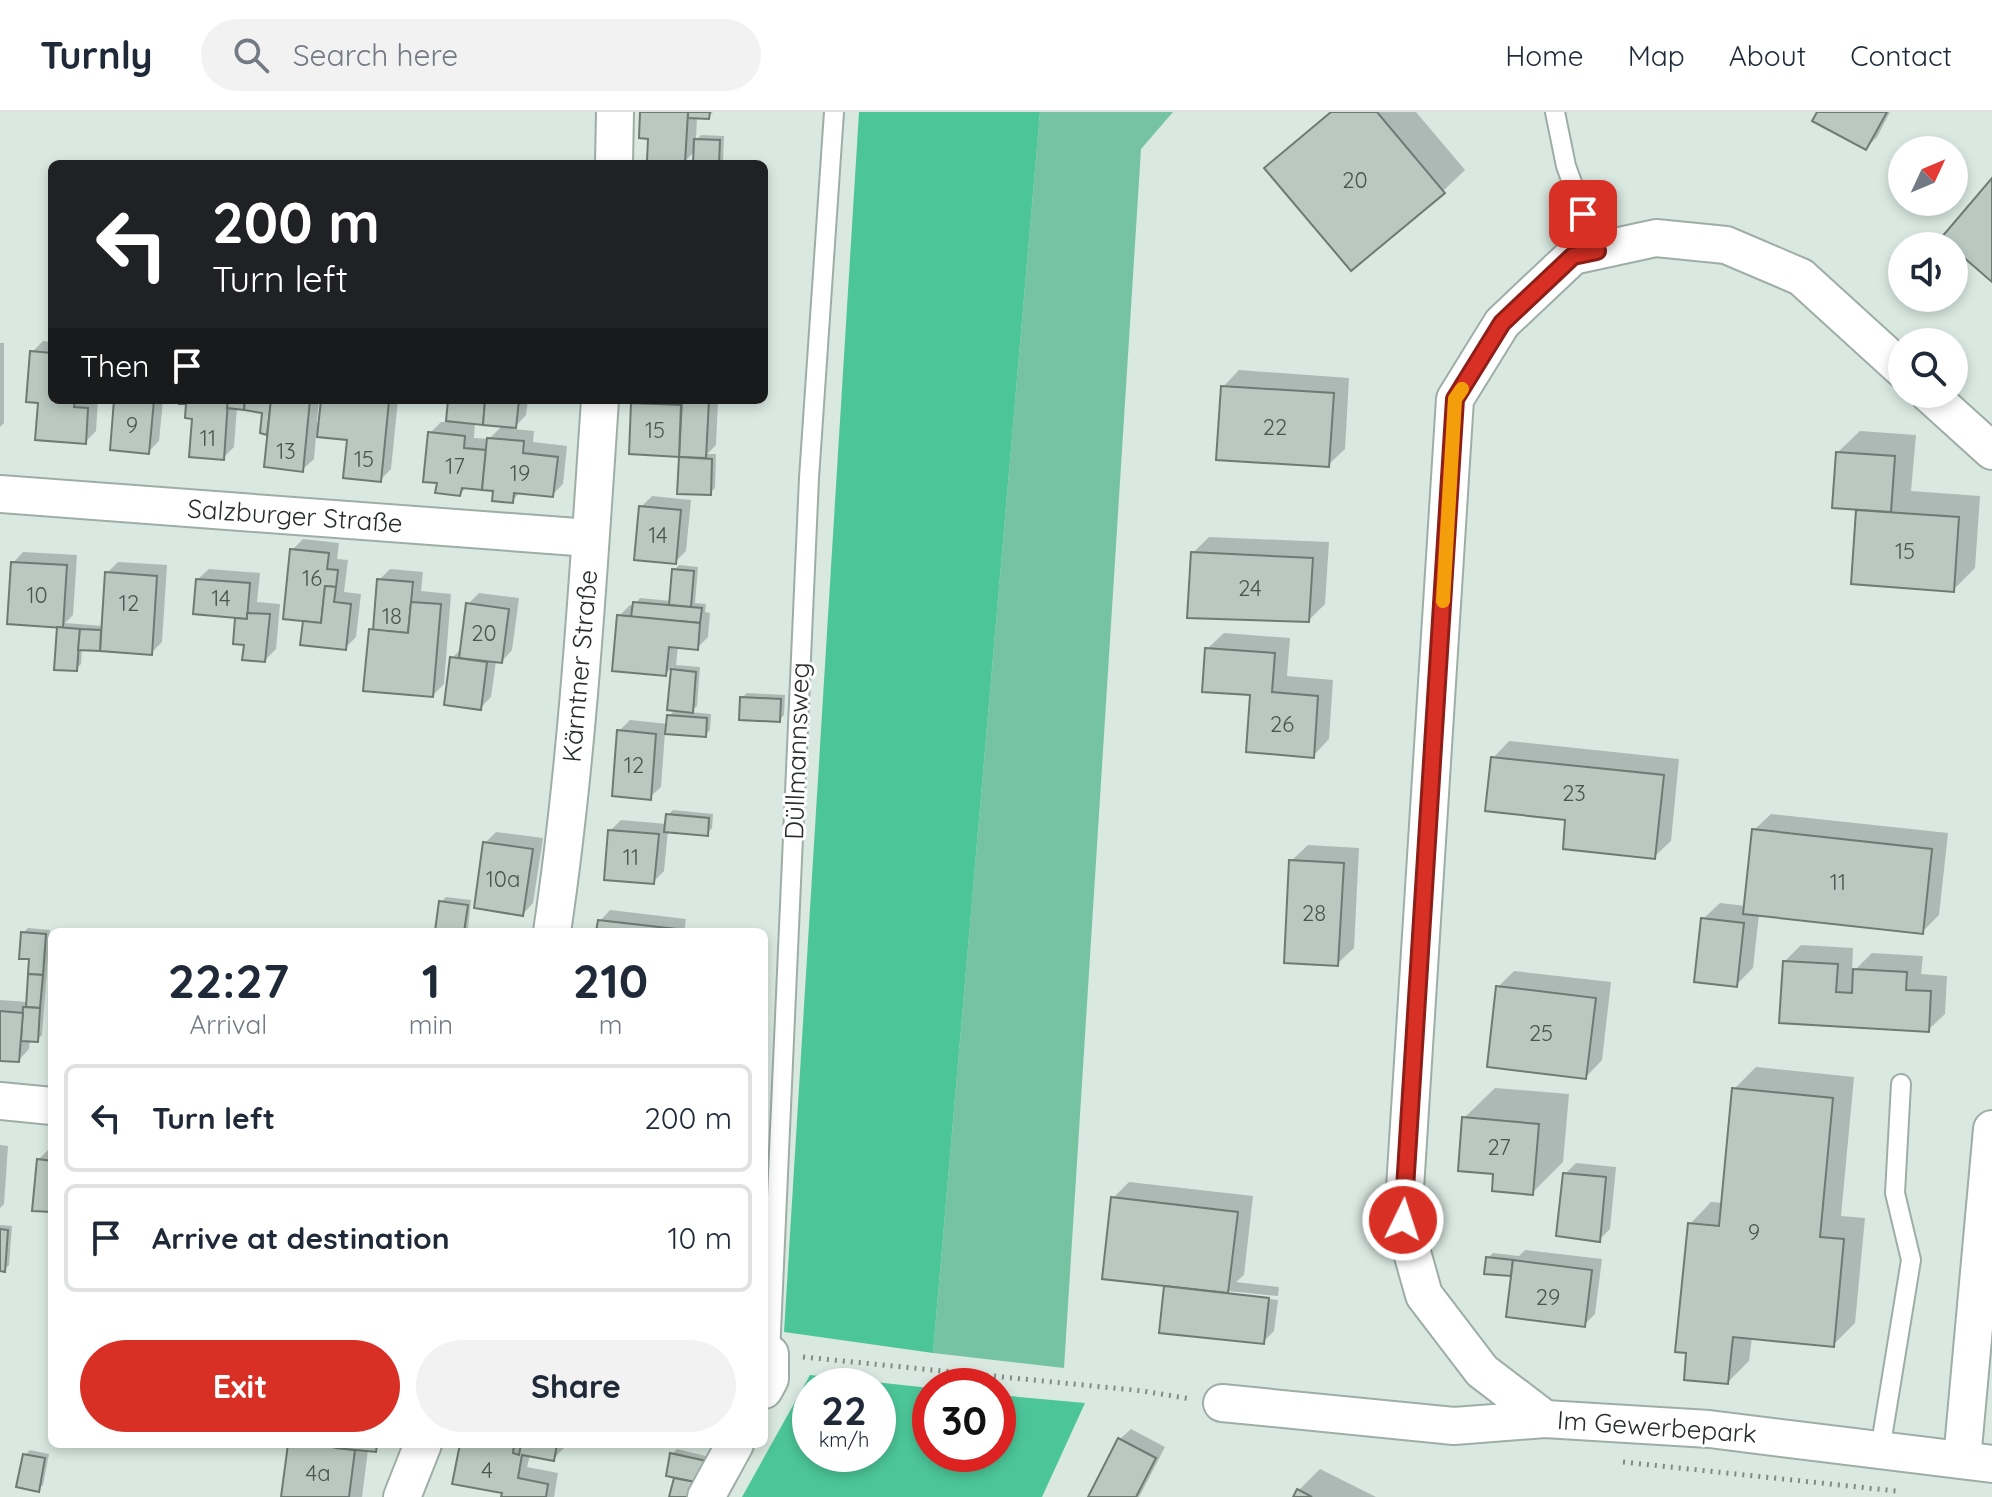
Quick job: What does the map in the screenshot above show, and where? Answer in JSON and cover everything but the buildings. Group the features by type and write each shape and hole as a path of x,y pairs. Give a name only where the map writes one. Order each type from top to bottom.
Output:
{"street":[{"path":"614,160 615,112"},
{"name":"Im Gewerbepark","path":"1888,356 1801,277 1726,245 1656,238 1573,256 1502,323 1455,399 1403,1220 1424,1295 1482,1371 1545,1419 1709,1429 1977,1462 1991,1138"},
{"name":"Kärntner Straße","path":"553,928 565,846 600,404"},
{"path":"1944,408 1992,451"},
{"name":"Salzburger Straße","path":"0,494 590,538"},
{"path":"0,1101 48,1106"},
{"name":"Düllmannsweg","path":"768,1383 770,1354"},
{"path":"1222,1403 1454,1426 1545,1419"},
{"path":"402,1497 421,1448"},
{"path":"706,1497 733,1448"}],"lane":[{"name":"Düllmannsweg","path":"770,1354 809,478 834,112"},
{"path":"1555,112 1566,166 1597,251"},
{"path":"1880,1450 1911,1260 1895,1193 1901,1084"}],"path":[{"path":"770,1354 1143,1391 1222,1403"},
{"path":"1611,1461 1906,1492"}],"green space":[{"path":"859,112 1040,112 933,1353 784,1332"},
{"path":"1040,112 1173,112 1141,149 1064,1368 933,1353"},
{"path":"896,1384 912,1386 912,1472 1016,1472 1016,1397 1085,1403 1042,1497 742,1497 792,1407 792,1472 896,1472"}],"slow traffic":[{"path":"1443,601 1455,399 1462,389"}],"route":[{"path":"1403,1220 1455,399 1502,323 1573,256 1597,251 1583,214"}]}
